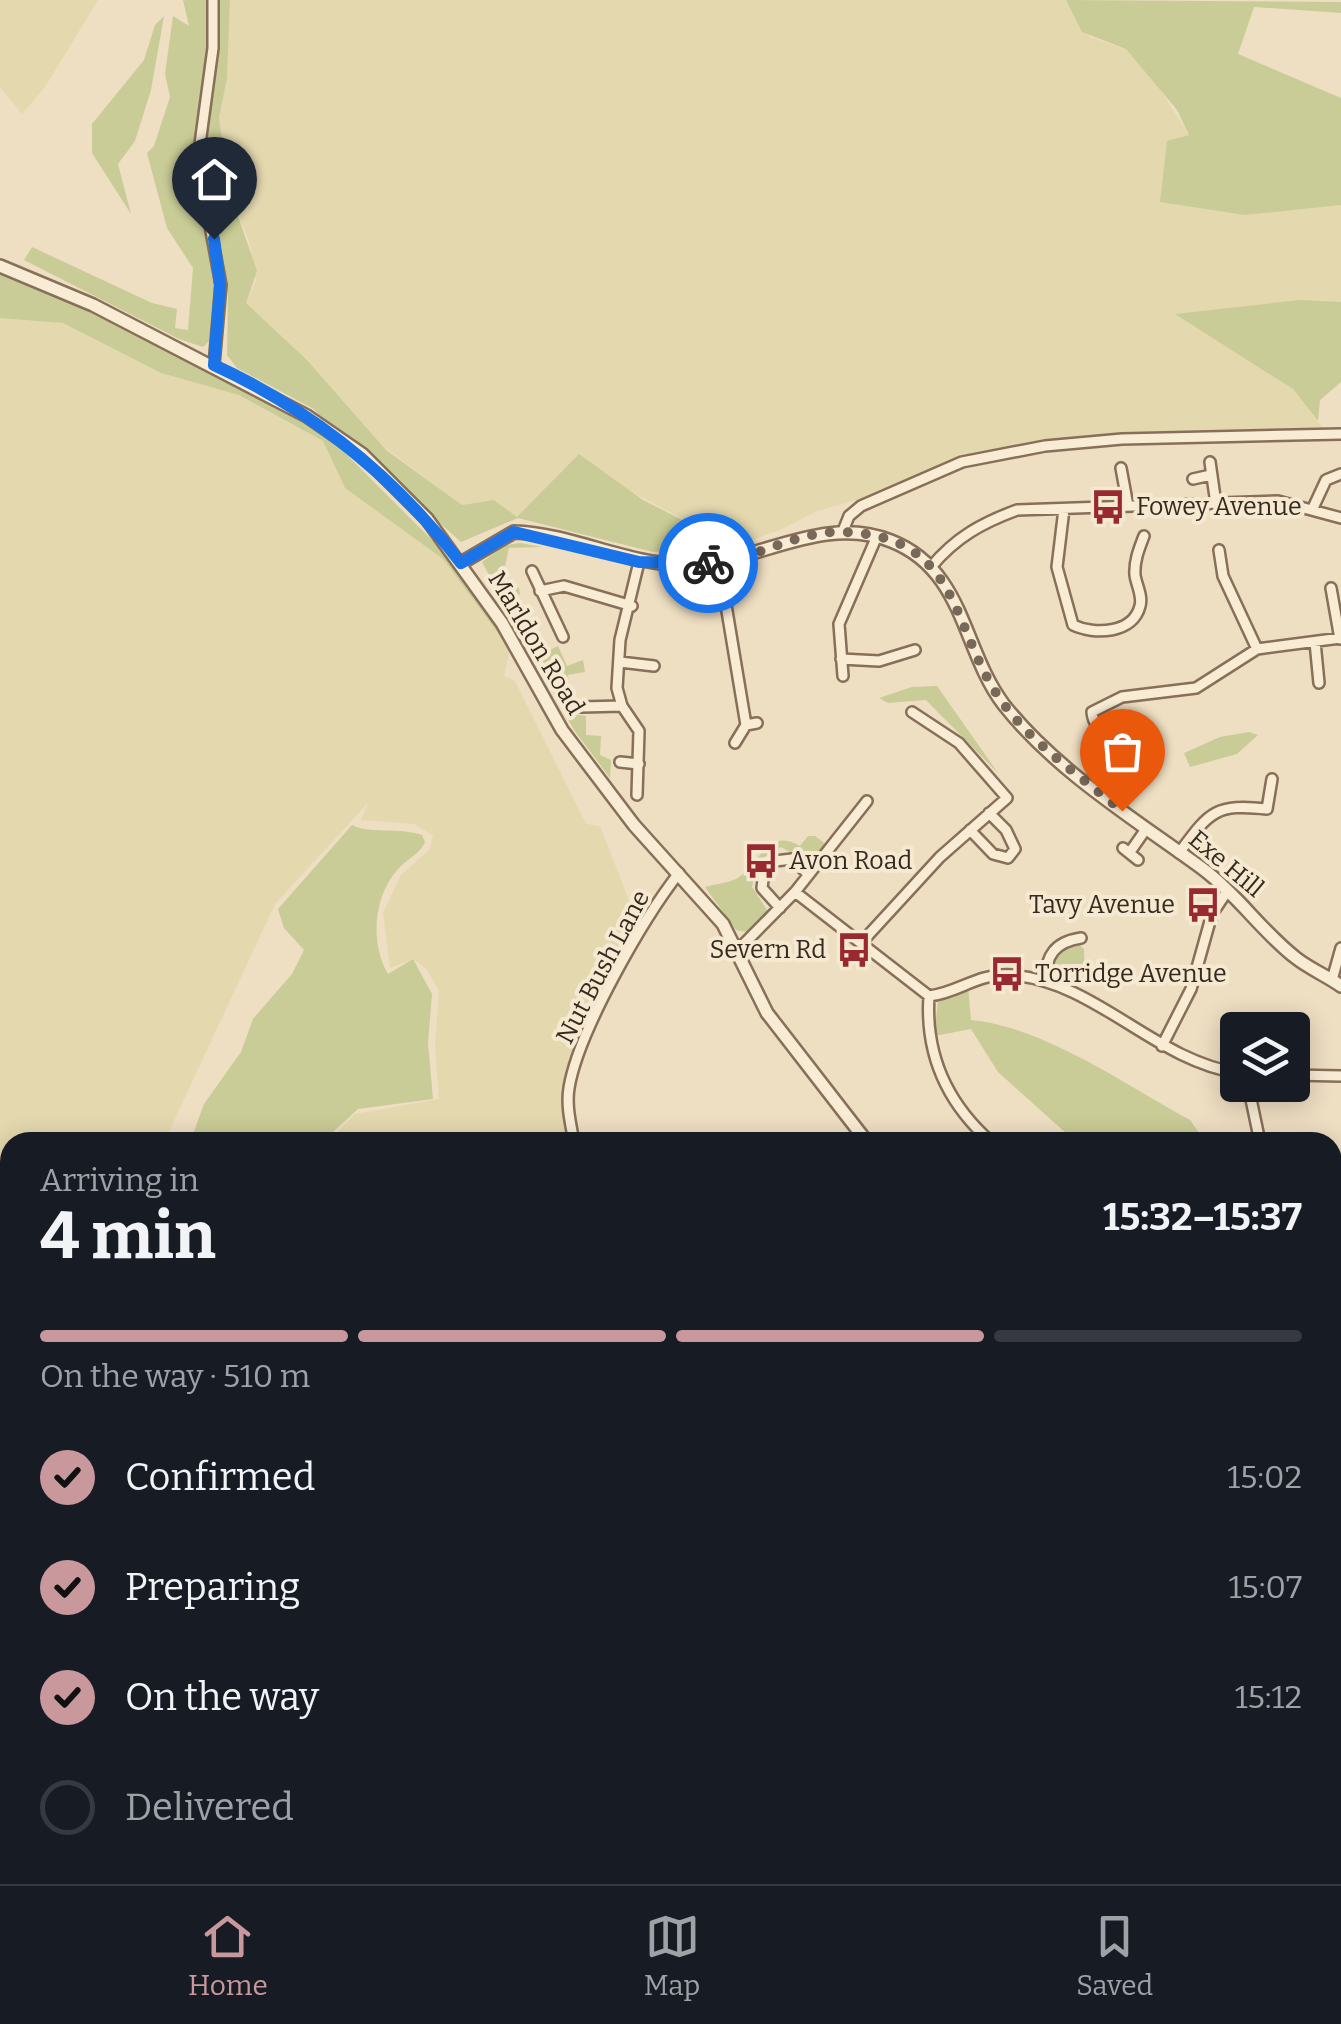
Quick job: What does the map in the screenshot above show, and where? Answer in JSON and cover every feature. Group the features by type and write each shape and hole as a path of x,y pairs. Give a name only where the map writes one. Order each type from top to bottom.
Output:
{"street":[{"path":"214,0 200,144 220,285 214,365"},
{"name":"Marldon Road","path":"0,266 93,305 214,365 307,416 362,454 427,520 461,563 510,635 562,730 634,825 723,924 767,1013 859,1132"},
{"path":"843,532 849,516 861,506 962,462 1104,440 1341,434"},
{"path":"1210,462 1216,504"},
{"path":"1121,468 1128,506"},
{"path":"1313,508 1326,480 1341,474"},
{"path":"1194,478 1212,476"},
{"path":"932,567 948,548 981,522 1017,510 1278,501 1341,518"},
{"path":"1064,509 1058,584 1073,626 1081,629 1110,632 1136,614 1141,604 1135,569 1144,536"},
{"name":"Exe Hill","path":"461,563 514,532 639,562 720,563 812,535 843,532 896,542 932,567 956,599 981,666 1004,704 1050,752 1228,890 1296,958 1337,983"},
{"path":"842,676 840,624 877,536"},
{"path":"1218,550 1223,576 1257,649"},
{"path":"637,796 639,730 622,706 617,688 620,640 632,606 639,562"},
{"path":"720,563 752,724 735,743"},
{"path":"532,571 561,633 570,622"},
{"path":"540,591 564,586 632,606"},
{"path":"1146,764 1126,756 1093,722 1092,712 1122,697 1196,688 1257,649 1341,638 1332,588"},
{"path":"1315,642 1320,684"},
{"path":"841,659 879,661 914,650"},
{"path":"620,662 654,666"},
{"path":"581,706 622,706"},
{"path":"862,943 970,830 1008,798 959,743 918,712"},
{"path":"620,762 639,764"},
{"path":"1179,853 1214,811 1229,806 1267,809 1272,779"},
{"path":"737,950 795,892 867,801"},
{"path":"970,830 992,854 1008,858 1014,849 1012,840 990,813"},
{"path":"1138,860 1126,850 1146,829"},
{"path":"780,908 762,888 764,872 775,861 792,859 808,874"},
{"name":"Nut Bush Lane","path":"573,1132 568,1092 576,1062 645,917 678,873"},
{"path":"1162,1046 1191,989 1212,914 1228,890"},
{"path":"795,892 929,996"},
{"path":"1045,980 1050,954 1063,943 1081,938"},
{"path":"1337,983 1341,948"},
{"path":"929,996 984,976 1045,980 1162,1046 1220,1069"},
{"path":"929,996 928,1026 936,1064 960,1110 981,1132"},
{"path":"1310,1075 1341,1076"},
{"path":"1252,1102 1258,1132"}],"shaded area":[{"path":"0,0 98,0 45,87 22,114 0,87"},
{"path":"230,0 1066,0 1090,37 1126,49 1152,77 1189,135 1167,142 1245,215 1341,205 1341,302 1177,314 1293,389 1325,431 1140,432 995,450 964,457 891,490 817,511 780,530 733,546 617,484 518,518 494,500 462,505 381,445 307,360 246,303 256,280 250,244 229,190 219,117 227,79"},
{"path":"0,318 63,323 161,373 239,395 323,441 345,488 443,559 510,649 504,676 515,681 586,824 600,826 635,916 625,951 564,1085 568,1132 338,1132 355,1114 439,1099 435,1045 439,991 426,968 413,959 390,968 383,913 401,875 430,849 433,835 414,824 361,820 368,803 275,904 169,1132 0,1132"}],"green space":[{"path":"183,0 209,0 206,69 195,142 215,267 213,337 203,347 179,339 24,260 32,247 152,303 177,309 175,328 188,330 193,268 167,228 147,153 154,146 170,97 165,74 173,16 189,26"},
{"path":"218,0 230,0 227,79 219,117 229,190 257,271 246,303 307,360 386,450 462,505 494,500 517,517 579,454 643,500 733,546 653,552 518,518 461,542 312,408 237,368 227,355 228,294 207,181 205,135 219,52"},
{"path":"1066,0 1341,2 1341,13 1254,7 1238,54 1341,98 1341,205 1245,215 1160,202 1167,141 1189,135 1177,110 1126,49 1082,32"},
{"path":"164,16 151,90 135,141 118,164 131,214 92,153 92,124 144,60 155,25"},
{"path":"0,271 157,343 322,430 450,558 501,627 510,649 443,559 345,488 323,441 239,395 161,373 63,323 0,318"},
{"path":"1300,300 1341,302 1341,382 1320,400 1318,421 1293,389 1175,314"},
{"path":"506,545 542,547 509,548 503,575 508,577 507,585 519,588 520,594 511,599 539,655 558,646 567,666 583,660 585,672 568,675 573,714 586,716 586,735 601,736 600,755 611,760 610,778 574,730 482,562"},
{"path":"937,686 998,773 926,700 888,703 879,698 912,687"},
{"path":"1249,732 1258,735 1237,754 1190,767 1184,753 1220,737"},
{"path":"352,825 422,835 425,842 420,850 398,869 383,893 377,935 388,974 413,959 432,994 428,1043 433,1099 358,1109 333,1132 194,1132 204,1104 241,1052 253,1019 292,974 304,950 284,928 278,909"},
{"path":"808,836 827,845 811,864 781,847 758,861 752,887 769,913 752,933 736,930 705,887 736,879 771,844 788,841 800,846"},
{"path":"1076,942 1084,949 1085,985 1050,970 1058,951"},
{"path":"968,987 971,1020 1026,1033 1055,1045 1190,1120 1198,1132 1065,1132 998,1072 971,1029 934,1036 938,1002"}],"way so far":[{"path":"708,563 763,552 827,532 877,536 896,542 932,567 956,599 981,666 1004,704 1050,752 1122,811"}],"place":[{"name":"Fowey Avenue","path":"1108,507"},
{"name":"Avon Road","path":"761,861"},
{"name":"Tavy Avenue","path":"1203,905"},
{"name":"Severn Rd","path":"854,950"},
{"name":"Torridge Avenue","path":"1007,974"}],"route":[{"path":"214,239 220,329 214,365 307,416 362,454 427,520 461,563 483,546 514,532 639,562 708,563"}]}
